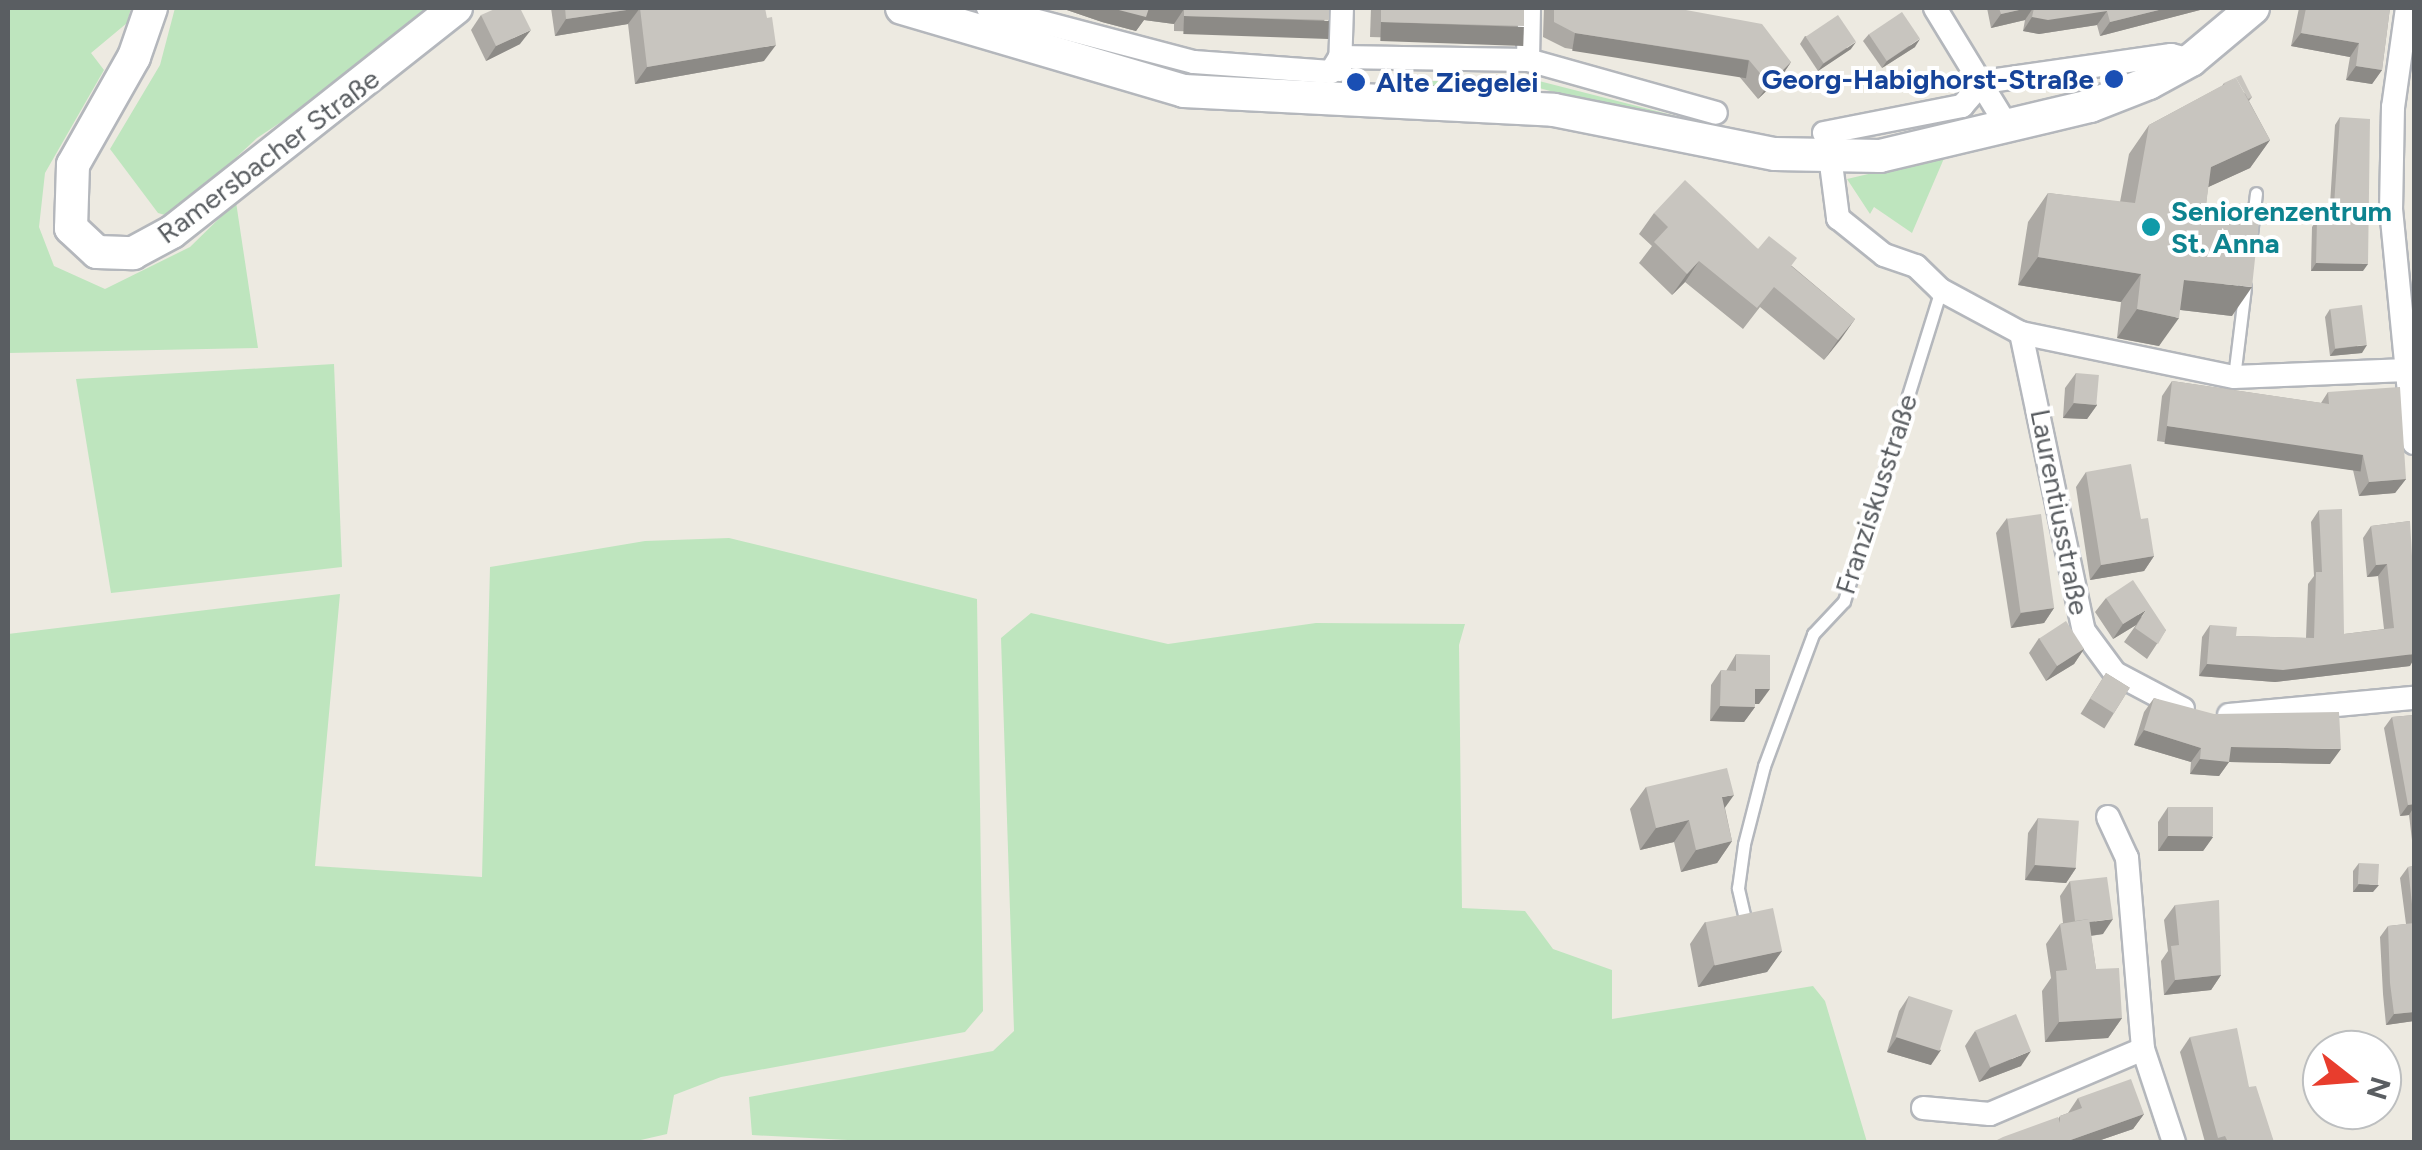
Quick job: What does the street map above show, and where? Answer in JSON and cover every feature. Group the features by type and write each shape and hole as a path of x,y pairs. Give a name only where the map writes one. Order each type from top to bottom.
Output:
{"main road":[{"name":"Ramersbacher Straße","path":"151,8 134,57 73,165 72,228 97,252 133,252 172,232 456,8"},
{"path":"902,8 1184,91 1554,110 1775,154 1827,145 1880,156 2090,106 2192,60 2253,8"}],"street":[{"path":"988,8 1194,62 1332,72 1340,57"},
{"path":"1340,98 1342,8"},
{"path":"1528,8 1528,60"},
{"path":"1934,8 2007,126"},
{"path":"2407,8 2393,107 2392,209 2414,442"},
{"path":"2192,60 2171,55 1982,82 1962,106 1827,145 1838,218 1884,255 1916,266 1941,290 2021,333 2234,377 2407,370"},
{"path":"1340,57 1528,60 1716,114"},
{"name":"Laurentiusstraße","path":"2021,333 2070,592 2084,632 2115,673 2167,704 2203,714 2414,698"},
{"path":"2108,816 2127,858 2143,1050 2174,1142"},
{"path":"1923,1108 1990,1114 2143,1050"}],"lane":[{"path":"2249,248 2256,193"},
{"path":"2234,377 2247,267"},
{"name":"Franziskusstraße","path":"1746,919 1738,888 1744,844 1764,766 1813,634 1844,601 1941,290"}],"green space":[{"path":"8,8 131,8 127,23 91,53 104,70 45,173 39,227 54,266 105,289 190,247 236,202 258,348 8,353"},
{"path":"175,8 426,8 367,65 257,138 172,217 158,213 110,149 160,65"},
{"path":"1376,81 1539,81 1719,127 1683,126 1539,88 1376,89"},
{"path":"1945,156 1912,233 1874,207 1870,214 1847,179"},
{"path":"334,364 342,567 111,593 76,379"},
{"path":"729,538 977,599 983,1011 965,1032 721,1077 674,1095 667,1134 632,1142 8,1142 8,634 340,594 315,866 482,877 490,567 645,541"},
{"path":"1031,613 1168,644 1316,623 1465,624 1459,645 1462,908 1525,911 1553,949 1612,970 1612,1019 1813,986 1825,1001 1867,1142 886,1142 752,1135 749,1097 993,1051 1014,1031 1001,638"}],"building":[{"path":"497,8 520,8 531,30 496,46 481,15"},
{"path":"565,8 640,8 566,19"},
{"path":"640,8 765,8 767,18 772,17 776,45 647,67"},
{"path":"1111,8 1149,8 1146,17"},
{"path":"1170,8 1329,8 1329,20 1184,16 1184,9"},
{"path":"1381,8 1524,8 1524,26 1381,22"},
{"path":"1554,8 1675,8 1762,24 1791,62 1769,84 1749,60 1575,33 1554,22"},
{"path":"1999,8 2028,8 2001,14"},
{"path":"2034,8 2167,8 2110,22 2107,11 2048,20 2032,17"},
{"path":"2306,8 2390,8 2382,70 2356,66 2359,43 2301,33"},
{"path":"1902,12 1920,39 1887,61 1869,34"},
{"path":"1838,15 1856,42 1824,63 1806,37"},
{"path":"2241,75 2252,97 2248,99 2236,78 2224,83"},
{"name":"Seniorenzentrum St. Anna","path":"2236,78 2270,140 2211,167 2205,213 2259,221 2252,287 2184,280 2179,318 2137,309 2141,274 2038,257 2048,193 2135,203 2149,125"},
{"path":"2340,117 2370,119 2368,264 2316,263 2317,220 2333,220"},
{"path":"1685,180 1758,249 1769,236 1797,258 1791,266 1855,319 1838,340 1774,287 1757,308 1699,261 1687,274 1654,242 1668,227 1654,213"},
{"path":"2362,305 2367,345 2335,349 2330,309"},
{"path":"2076,373 2099,375 2096,405 2073,403"},
{"path":"2172,381 2329,404 2328,392 2400,387 2406,479 2369,482 2363,455 2167,426"},
{"path":"2131,464 2141,519 2148,518 2154,556 2101,565 2086,472"},
{"path":"2342,509 2344,634 2394,628 2387,564 2376,565 2371,526 2410,521 2414,654 2283,670 2207,664 2210,625 2237,627 2236,636 2314,638 2316,572 2322,572 2319,510"},
{"path":"2041,514 2054,608 2021,613 2007,519"},
{"path":"2133,580 2166,630 2158,644 2135,628 2146,610 2123,624 2106,598"},
{"path":"2066,621 2084,649 2057,666 2039,638"},
{"path":"1736,654 1770,655 1770,689 1755,689 1755,707 1720,706 1721,670 1736,671"},
{"path":"2106,673 2130,688 2114,713 2090,698"},
{"path":"2154,698 2214,714 2339,712 2341,749 2231,747 2229,762 2200,759 2201,748 2144,730"},
{"path":"2414,715 2414,804 2408,805 2392,717"},
{"path":"1727,768 1734,795 1722,797 1732,841 1696,850 1689,820 1656,828 1646,787"},
{"path":"2168,807 2213,807 2213,836 2168,836"},
{"path":"2038,818 2079,821 2076,868 2035,865"},
{"path":"2359,863 2379,864 2378,885 2358,884"},
{"path":"2414,866 2414,923 2408,867"},
{"path":"2107,877 2113,919 2075,921 2070,881"},
{"path":"2219,900 2221,975 2175,980 2171,946 2179,945 2175,905"},
{"path":"1773,908 1782,951 1715,965 1706,922"},
{"path":"2089,919 2096,969 2119,968 2122,1018 2059,1022 2056,971 2067,970 2060,924"},
{"path":"2414,923 2414,1012 2394,1014 2388,926"},
{"path":"1909,996 1953,1010 1939,1051 1896,1037"},
{"path":"2016,1014 2031,1051 1990,1068 1975,1030"},
{"path":"2237,1028 2249,1087 2256,1086 2274,1142 2228,1142 2225,1136 2218,1138 2190,1037"},
{"path":"2131,1079 2144,1114 2065,1142 1993,1142 2058,1117 2060,1123 2060,1116 2082,1108 2078,1098"}],"place":[{"name":"Georg-Habighorst-Straße","path":"2114,79"},
{"name":"Alte Ziegelei","path":"1356,82"},
{"name":"Seniorenzentrum St. Anna","path":"2151,227"}]}
